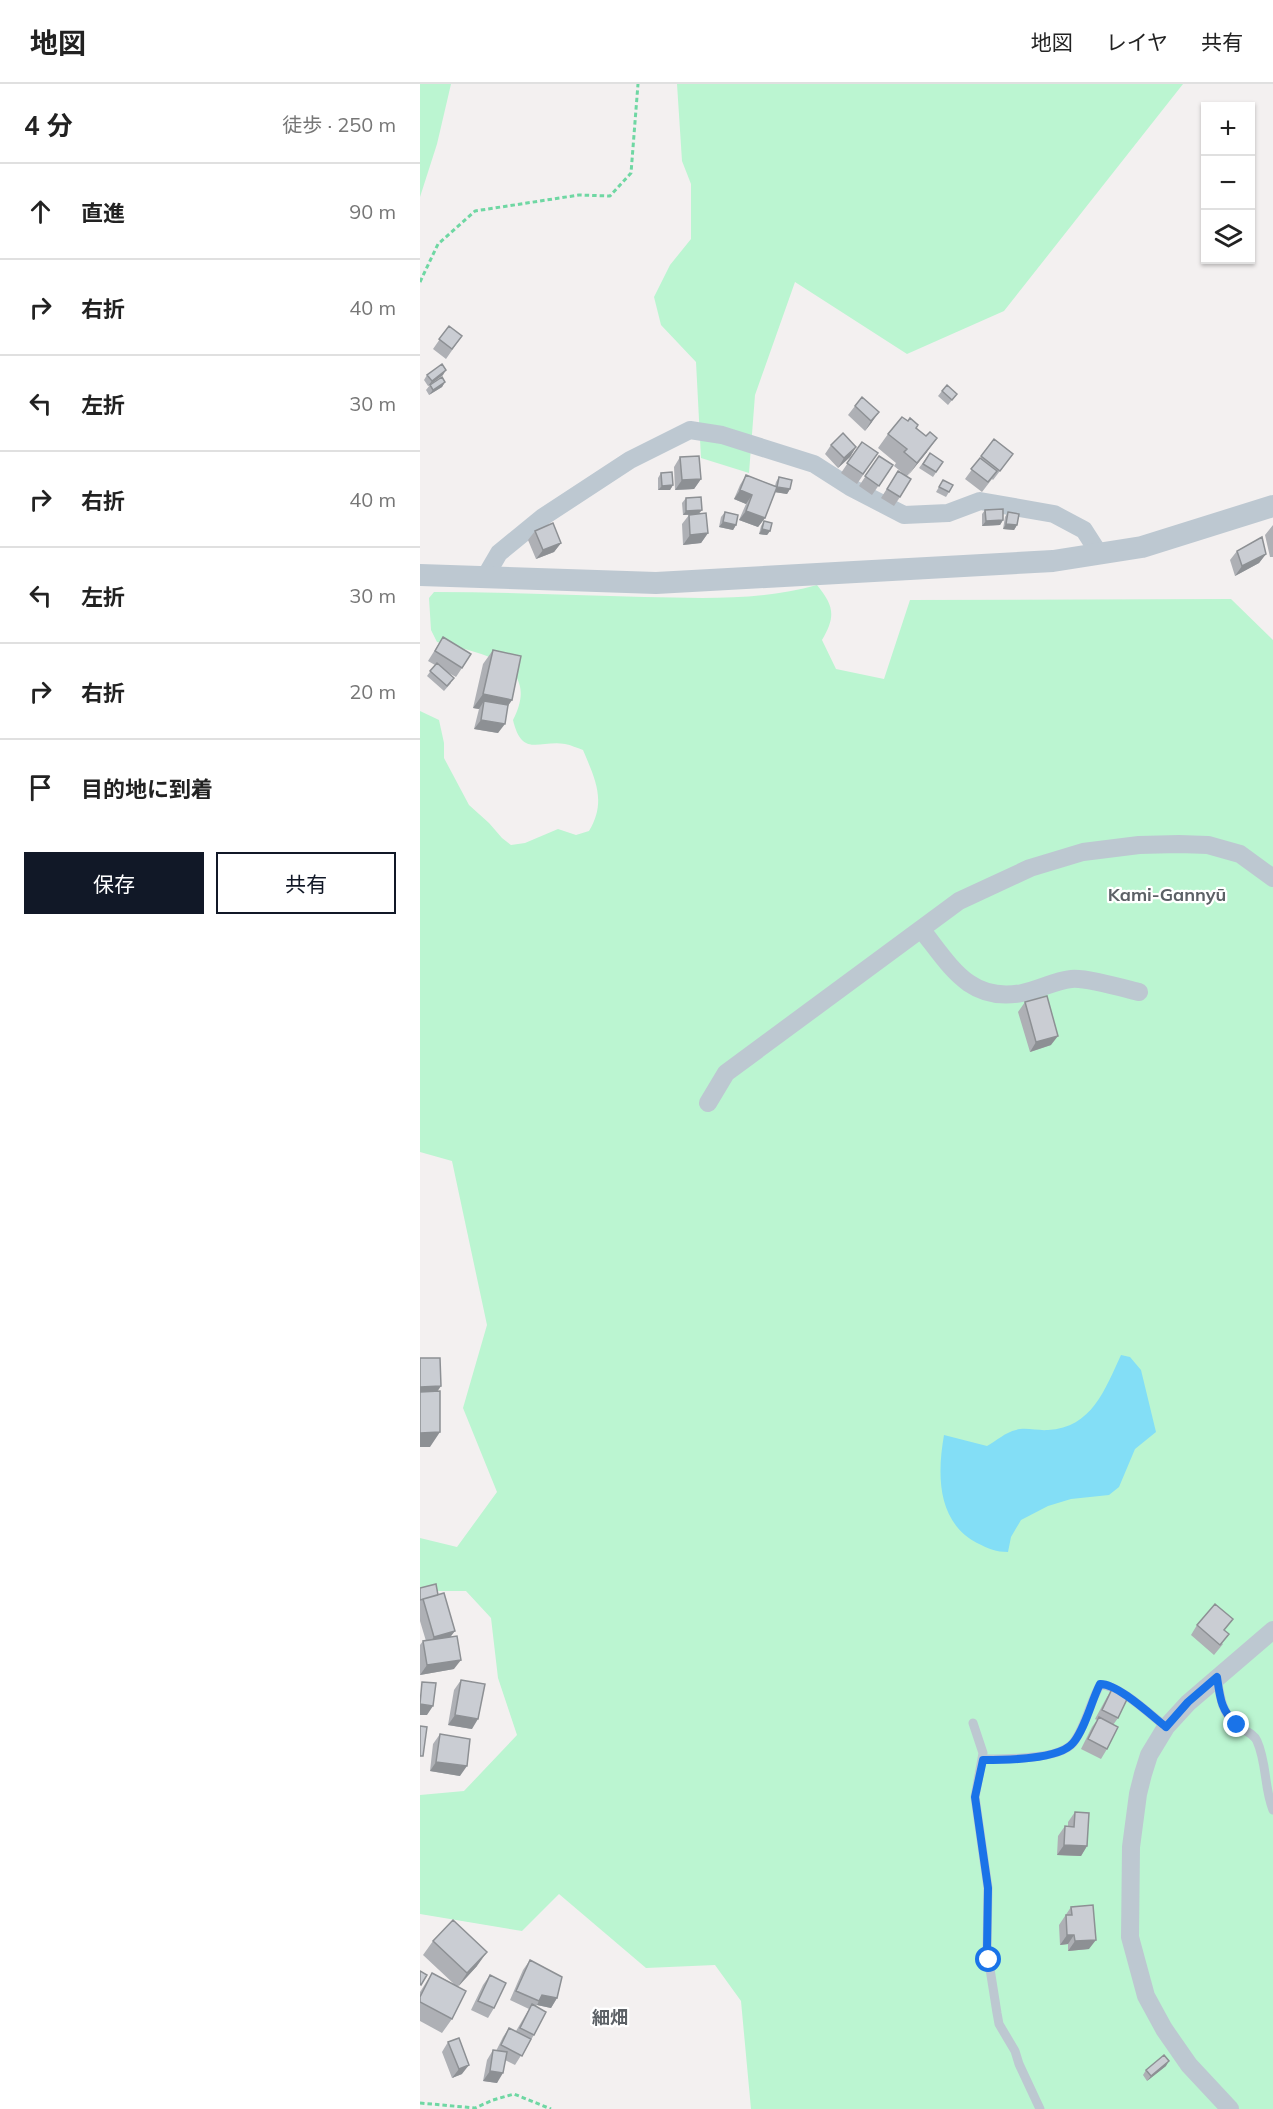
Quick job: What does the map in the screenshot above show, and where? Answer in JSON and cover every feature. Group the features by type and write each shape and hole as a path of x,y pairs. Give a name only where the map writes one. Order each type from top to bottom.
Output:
{"street":[{"path":"485,578 499,553 543,517 630,460 690,430 722,435 814,464 850,487 904,515 948,513 980,501 1054,514 1084,530 1100,555"},
{"path":"420,575 657,583 1053,561 1100,555 1167,541 1273,506"},
{"path":"708,1103 726,1073 959,901 1030,868 1083,852 1138,845 1208,845 1240,854 1273,878"},
{"path":"921,929 958,975 980,991 999,996 1023,993 1072,978 1138,992"},
{"path":"1230,2109 1189,2065 1164,2029 1146,1996 1130,1937 1131,1847 1138,1794 1149,1755 1166,1727 1188,1702 1273,1630"}],"lane":[{"path":"1217,1677 1226,1715 1256,1738 1262,1755 1268,1797 1273,1810"},
{"path":"983,1760 1024,1759 1060,1752 1068,1748 1077,1737 1100,1684 1116,1689 1166,1727"},
{"path":"973,1723 982,1747 983,1760 975,1797 988,1888 987,1950 997,2013 999,2024 1015,2051 1040,2109"}],"path":[{"path":"420,282 438,244 476,212 579,195 610,196 631,173 638,84"},
{"path":"420,2103 476,2108 514,2094 551,2109"}],"green space":[{"path":"420,84 451,84 437,144 420,197"},
{"path":"677,84 1183,84 1004,311 907,354 795,282 755,395 749,473 701,458 696,362 661,325 654,297 670,265 691,239 691,184 682,161"},
{"path":"817,585 830,605 830,624 822,640 836,669 884,679 910,600 1231,599 1273,640 1273,2109 751,2109 741,2001 715,1965 646,1968 559,1894 522,1931 420,1914 420,1795 464,1791 517,1735 498,1678 491,1618 466,1591 420,1589 420,1538 457,1547 497,1492 463,1408 487,1325 452,1161 420,1152 420,711 439,720 444,743 444,758 469,805 511,845 525,843 558,829 576,835 589,831 597,810 598,800 595,780 583,750 556,743 533,745 521,739 513,720 520,700 520,685 513,673 502,663 487,656 437,642 431,630 429,598 434,592 709,598 774,594"}],"water":[{"path":"1121,1355 1130,1357 1141,1370 1156,1432 1135,1449 1119,1487 1109,1495 1071,1499 1048,1506 1021,1520 1011,1537 1008,1552 989,1548 964,1534 954,1523 943,1496 941,1466 944,1435 987,1446 1016,1430 1063,1428 1076,1422 1095,1404"}],"building":[{"path":"449,326 462,336 452,349 439,339"},
{"path":"442,364 446,370 432,381 427,375"},
{"path":"442,377 445,382 433,390 430,385"},
{"path":"947,385 957,394 952,400 942,391"},
{"path":"862,397 879,412 871,421 855,406"},
{"path":"902,417 908,421 910,418 918,425 916,428 926,436 930,432 937,438 917,463 904,452 907,449 888,434"},
{"path":"843,433 856,447 844,458 831,445"},
{"path":"994,439 1013,454 1000,471 981,456"},
{"path":"862,442 878,453 863,474 847,463"},
{"path":"930,453 943,462 936,472 923,464"},
{"path":"699,456 701,479 682,480 680,457"},
{"path":"879,456 893,465 879,486 865,476"},
{"path":"980,458 997,471 988,482 971,469"},
{"path":"898,471 911,479 900,497 887,489"},
{"path":"672,472 673,485 662,486 661,473"},
{"path":"746,475 777,487 765,518 746,511 752,495 740,490"},
{"path":"779,477 792,480 790,489 777,487"},
{"path":"943,480 953,485 949,492 939,487"},
{"path":"701,497 702,510 686,511 686,498"},
{"path":"1003,509 1003,520 986,521 985,510"},
{"path":"725,512 738,515 736,525 723,522"},
{"path":"1008,512 1019,514 1017,525 1006,524"},
{"path":"706,513 708,533 690,535 689,515"},
{"path":"764,521 772,523 770,531 762,529"},
{"path":"553,523 561,543 543,550 535,531"},
{"path":"1262,537 1266,554 1242,566 1237,551"},
{"path":"443,637 471,654 462,668 435,651"},
{"path":"493,650 521,656 512,700 483,694"},
{"path":"437,663 454,678 447,686 430,671"},
{"path":"484,701 508,705 505,724 481,720"},
{"path":"1047,996 1058,1036 1036,1042 1025,1002"},
{"path":"420,1358 440,1358 441,1386 420,1387"},
{"path":"440,1391 440,1432 420,1433 420,1392"},
{"path":"436,1584 438,1595 420,1600 420,1588"},
{"path":"444,1593 455,1631 434,1637 423,1599"},
{"path":"1215,1604 1233,1619 1224,1630 1229,1634 1220,1645 1197,1625"},
{"path":"457,1636 461,1660 427,1665 423,1641"},
{"path":"461,1680 485,1684 478,1719 455,1715"},
{"path":"422,1682 436,1683 433,1706 420,1704"},
{"path":"1113,1687 1129,1695 1118,1718 1102,1710"},
{"path":"1099,1717 1118,1727 1107,1749 1088,1739"},
{"path":"420,1726 427,1727 423,1756 420,1756"},
{"path":"440,1734 470,1739 467,1766 436,1762"},
{"path":"1075,1812 1089,1813 1087,1846 1064,1845 1065,1826 1074,1827"},
{"path":"1093,1905 1096,1940 1075,1941 1074,1935 1067,1935 1066,1915 1072,1915 1071,1907"},
{"path":"453,1920 487,1952 467,1973 433,1941"},
{"path":"530,1960 562,1977 557,1998 542,1995 539,2001 516,1991"},
{"path":"420,1971 427,1975 421,1985 420,1984"},
{"path":"432,1973 466,1991 452,2019 420,2002 420,1997"},
{"path":"490,1975 506,1983 494,2008 478,2001"},
{"path":"532,2004 546,2012 534,2035 520,2028"},
{"path":"509,2028 531,2039 522,2056 501,2045"},
{"path":"459,2038 469,2065 459,2069 448,2042"},
{"path":"493,2050 507,2052 503,2073 490,2071"},
{"path":"1164,2055 1169,2061 1151,2076 1146,2070"}],"district":[{"name":"Kami-Gannyū","path":"1167,895"},
{"name":"細畑","path":"610,2018"}],"route":[{"path":"989,1960 987,1950 988,1888 975,1797 983,1760 1024,1759 1060,1752 1068,1748 1077,1737 1100,1684 1116,1689 1166,1727 1188,1702 1217,1677 1226,1715 1237,1725"}]}
